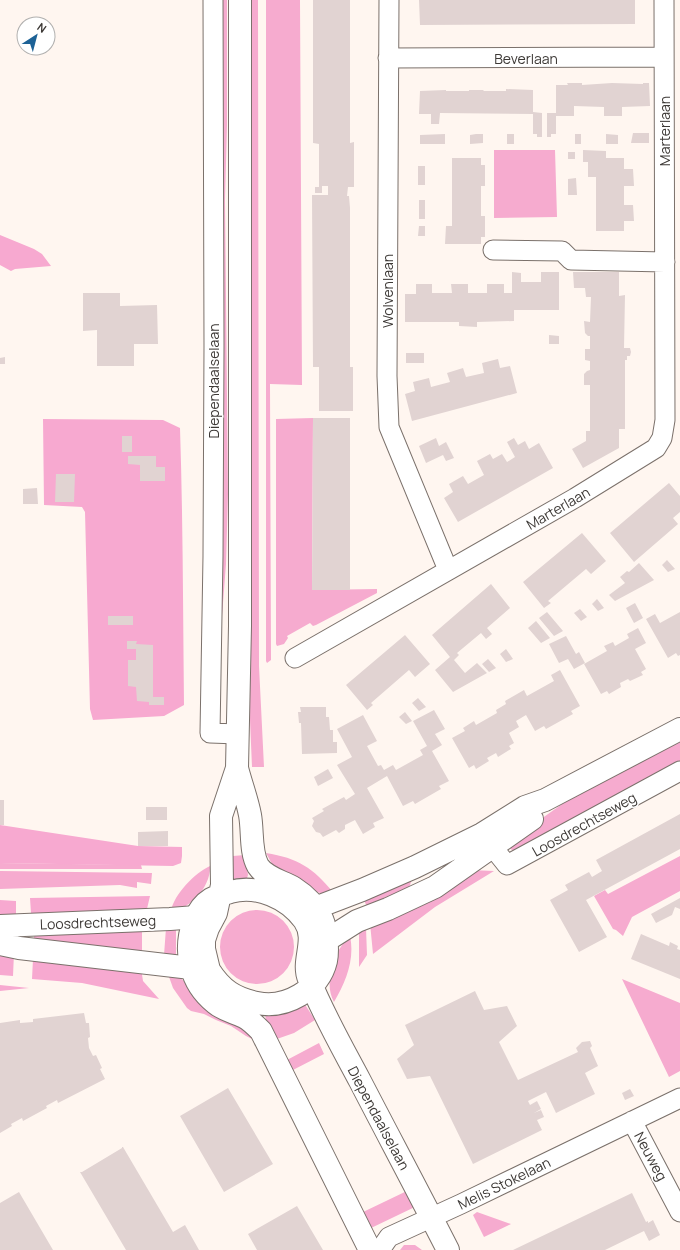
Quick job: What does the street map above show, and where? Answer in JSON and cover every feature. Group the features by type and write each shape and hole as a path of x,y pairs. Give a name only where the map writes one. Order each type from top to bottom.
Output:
{"main road":[{"name":"Diependaalselaan","path":"220,895 223,877 221,816 237,768 238,734 240,626 240,0"},
{"path":"327,940 357,922 435,887 525,807 545,800 680,729"},
{"name":"Diependaalselaan","path":"237,768 250,814 255,857 259,866 265,873 293,888 305,897 307,911"},
{"path":"307,911 487,840"},
{"path":"235,890 250,890 272,895 307,911 322,918 327,940 326,962 320,975 312,986 296,997 283,1002 269,1004 260,1003 245,1000 228,992 200,969 188,951 188,938 196,917 204,905 211,899 220,895 235,890"},
{"path":"220,895 216,913 204,940 204,949 196,980 202,990 215,1003 225,1009 245,1017 261,1031 370,1250"},
{"path":"307,911 304,921 308,929 310,947 307,972 312,986"},
{"name":"Loosdrechtseweg","path":"0,926 196,917"},
{"name":"Loosdrechtseweg","path":"0,944 19,948 200,969"},
{"name":"Diependaalselaan","path":"312,986 333,1031 448,1250"}],"street":[{"name":"Diependaalselaan","path":"213,0 214,338 213,556 210,733 238,734"},
{"name":"Wolvenlaan","path":"389,0 387,376 389,427 448,570"},
{"name":"Marterlaan","path":"295,658 575,498 656,448 662,438 673,335 665,262 664,0"},
{"name":"Beverlaan","path":"388,58 664,57"},
{"path":"493,250 562,251 571,260 665,262"},
{"name":"Loosdrechtseweg","path":"487,840 507,865 680,771"},
{"name":"Melis Stokelaan","path":"380,1250 389,1237 461,1204 680,1098"},
{"name":"Neuweg","path":"632,1121 680,1212"}],"shaded area":[{"path":"219,0 227,0 227,125 225,200 228,494 219,699"},
{"path":"250,0 258,0 259,666 264,767 252,767 248,673"},
{"path":"266,0 300,0 302,385 270,384 271,660 267,663 266,661"},
{"path":"494,150 555,150 557,217 494,218"},
{"path":"0,235 34,249 42,254 51,266 15,269 11,271 0,265"},
{"path":"313,418 312,590 377,589 377,593 316,625 313,626 310,623 287,636 288,638 284,644 277,646 276,419"},
{"path":"43,419 163,420 180,428 184,705 164,716 93,720 90,709 85,512 82,507 44,505"},
{"path":"680,736 680,761 514,852 506,844 579,792"},
{"path":"0,825 138,846 182,847 181,863 173,866 0,863"},
{"path":"266,853 287,858 304,865 319,876 333,892 325,894 316,892 272,864"},
{"path":"245,855 248,875 247,878 233,879 233,856"},
{"path":"680,856 680,891 632,917 623,936 613,929 594,896 605,890 608,894"},
{"path":"0,863 141,865 142,869 0,869"},
{"path":"210,866 207,881 198,895 186,906 171,911 176,898 186,885 204,869"},
{"path":"470,870 494,871 435,907 373,954 370,923"},
{"path":"0,871 152,873 151,884 137,882 137,888 120,885 0,889"},
{"path":"412,879 409,888 368,909 363,898"},
{"path":"150,896 146,913 31,913 30,898"},
{"path":"0,900 16,901 16,918 0,918"},
{"path":"257,910 278,916 288,926 294,947 288,968 278,978 257,984 236,978 226,968 220,947 226,926 236,916"},
{"path":"142,928 142,954 34,945 34,929"},
{"path":"166,928 176,930 176,956 164,955"},
{"path":"366,928 367,955 359,967 359,929"},
{"path":"350,936 350,962 346,978 334,1002 330,986 332,967 339,950"},
{"path":"0,952 14,953 13,976 0,975"},
{"path":"33,959 141,968 143,981 159,999 82,983 32,979"},
{"path":"168,974 179,977 256,1039 252,1039 231,1026 204,1014 191,1011 187,1008 173,988"},
{"path":"622,979 680,1003 680,1071 669,1077"},
{"path":"0,985 29,988 0,991"},
{"path":"304,1003 315,1020 294,1033 274,1040 265,1014"},
{"path":"319,1043 324,1054 291,1071 285,1061"},
{"path":"411,1189 419,1205 369,1229 361,1213"},
{"path":"477,1212 511,1224 484,1237 473,1215"},
{"path":"404,1245 415,1245 422,1250 400,1250"}],"building":[{"path":"313,0 350,0 350,143 354,142 354,187 348,187 347,196 349,196 350,208 350,367 353,367 353,411 319,411 319,367 313,367 312,195 328,195 328,186 322,186 322,193 315,193 315,187 319,187 319,144 313,143"},
{"path":"419,0 635,0 635,24 420,25"},
{"path":"567,83 582,83 582,85 649,83 650,106 622,107 622,116 604,116 604,107 574,106 574,116 556,116 556,134 551,134 551,137 547,137 547,113 556,113 556,85 568,85"},
{"path":"506,89 533,90 533,112 542,113 542,137 537,137 537,134 533,134 533,114 440,113 439,124 431,124 431,114 419,114 420,91 506,91"},
{"path":"633,133 649,133 649,143 631,143"},
{"path":"445,134 445,144 420,144 420,135"},
{"path":"483,134 483,143 470,144 470,135"},
{"path":"507,134 514,134 514,144 507,144"},
{"path":"575,134 581,134 581,144 575,144"},
{"path":"606,134 618,135 618,144 606,144"},
{"path":"583,150 606,151 606,158 624,158 624,169 633,169 634,186 624,186 624,205 633,205 634,221 624,221 624,231 596,231 596,177 588,177 588,162 583,162"},
{"path":"568,152 575,152 575,159 568,159"},
{"path":"452,158 481,158 481,165 485,165 485,186 481,186 481,216 485,216 485,237 481,237 481,244 445,244 446,226 452,226"},
{"path":"418,166 425,166 425,185 418,185"},
{"path":"576,178 577,195 568,195 568,179"},
{"path":"419,200 425,200 425,219 419,219"},
{"path":"419,226 425,226 425,236 418,236"},
{"path":"512,272 521,273 521,282 541,282 541,272 559,272 559,310 514,310 514,321 477,322 477,327 459,326 459,322 405,322 405,294 416,294 416,284 432,284 432,293 452,293 451,284 468,284 468,293 487,293 487,284 504,284 504,293 512,293"},
{"path":"573,272 619,272 619,296 625,295 624,348 630,348 631,352 630,356 627,356 627,360 625,360 625,429 619,429 619,448 583,468 572,449 586,441 586,431 590,431 590,385 584,385 584,374 590,370 590,361 585,360 585,349 590,349 590,336 585,333 584,321 590,322 591,297 586,297 585,288 574,288"},
{"path":"83,293 120,293 120,306 157,305 158,344 134,344 134,366 97,366 97,330 83,331"},
{"path":"549,335 559,336 559,344 549,344"},
{"path":"406,353 424,353 424,363 406,363"},
{"path":"5,357 5,364 0,364 0,358"},
{"path":"498,359 500,368 510,366 517,393 412,421 405,394 415,391 413,382 429,378 431,387 450,382 447,373 463,368 466,377 484,373 482,363"},
{"path":"313,418 350,418 350,590 312,590"},
{"path":"122,436 132,436 132,452 122,452"},
{"path":"436,438 439,446 446,442 454,458 446,461 443,455 426,463 419,446"},
{"path":"514,438 518,445 525,441 529,449 539,443 553,468 458,522 444,498 453,492 449,484 463,476 468,484 484,475 477,461 490,454 493,459 502,454 507,462 515,457 507,442"},
{"path":"128,456 156,456 156,467 165,467 165,481 140,481 140,465 128,464"},
{"path":"56,474 75,474 74,502 55,502"},
{"path":"669,483 680,496 680,512 673,518 678,524 634,562 610,533"},
{"path":"37,488 38,504 23,504 23,489"},
{"path":"582,533 606,561 591,574 586,569 548,601 551,603 544,608 523,582"},
{"path":"667,560 675,569 668,572 662,565"},
{"path":"639,563 654,580 615,601 609,595 625,583 620,577 627,571 629,572"},
{"path":"491,584 510,608 487,628 492,634 486,639 481,633 457,653 459,655 454,660 465,673 477,663 487,673 453,692 435,670 450,657 432,635"},
{"path":"597,599 604,608 598,611 592,604"},
{"path":"635,603 643,618 634,623 626,608"},
{"path":"580,609 587,617 581,621 574,613"},
{"path":"547,612 563,631 554,636 539,618"},
{"path":"680,612 680,655 678,656 676,653 668,658 646,619 655,614 660,623"},
{"path":"108,616 133,616 133,625 108,625"},
{"path":"536,621 550,638 541,643 528,628"},
{"path":"638,628 646,643 635,649 646,669 641,672 643,675 630,681 628,679 620,683 621,687 609,694 607,691 601,694 584,664 607,651 604,646 613,642 615,646 629,638 627,634"},
{"path":"405,635 430,664 415,677 409,670 371,703 373,705 367,710 346,685"},
{"path":"566,636 576,654 579,652 585,663 574,669 568,659 559,663 549,644"},
{"path":"127,641 137,641 136,644 153,645 153,697 164,697 164,705 149,705 149,702 137,701 136,687 128,686 128,660 136,660 136,649 127,649"},
{"path":"506,649 513,659 506,662 500,654"},
{"path":"488,659 496,668 489,672 482,664"},
{"path":"560,670 580,706 571,711 573,714 546,729 544,726 535,731 526,715 516,721 519,727 509,733 514,743 509,746 511,749 498,757 496,753 487,758 489,761 476,769 474,765 469,768 452,738 465,731 463,728 474,721 476,725 497,713 496,710 506,704 505,701 524,690 527,696 554,681 551,675"},
{"path":"418,698 426,707 419,711 412,703"},
{"path":"300,707 326,707 326,717 329,717 330,730 333,730 333,742 337,742 337,753 302,754 301,723 299,723 298,712 301,712"},
{"path":"434,710 445,729 435,734 442,745 432,751 449,781 439,786 441,789 415,804 413,801 403,806 387,776 367,788 384,818 373,823 375,827 363,834 355,820 345,825 345,829 339,833 336,830 323,837 320,833 316,832 312,826 314,821 312,818 324,811 322,809 344,797 346,800 355,794 337,765 352,757 337,729 363,715 377,741 367,746 378,766 381,765 384,770 393,765 396,770 423,755 420,750 427,746 413,721"},
{"path":"405,712 412,721 406,724 399,717"},
{"path":"328,769 333,778 318,786 314,777"},
{"path":"0,800 4,800 4,825 0,825"},
{"path":"146,807 167,807 167,820 146,820"},
{"path":"680,814 680,849 586,900 607,937 579,952 550,900 568,890 565,885 589,872 592,877 602,871 596,860"},
{"path":"168,831 168,846 138,846 138,832"},
{"path":"680,898 680,909 675,907 672,915 656,923 651,914"},
{"path":"641,934 669,946 670,942 678,946 677,949 680,950 680,979 631,959"},
{"path":"475,991 484,1010 507,1006 517,1026 499,1042 518,1080 578,1052 576,1048 582,1042 590,1041 592,1046 590,1048 598,1066 585,1073 595,1094 556,1113 546,1092 528,1101 530,1105 537,1101 541,1109 534,1113 541,1110 544,1117 537,1120 542,1130 473,1164 430,1076 407,1079 397,1059 414,1045 405,1025"},
{"path":"84,1013 86,1023 89,1023 89,1048 93,1056 96,1055 105,1079 58,1103 57,1100 46,1106 47,1108 23,1121 22,1118 11,1124 12,1126 0,1133 0,1023 20,1020 20,1023 33,1022 33,1019"},
{"path":"228,1088 273,1164 224,1192 180,1116"},
{"path":"630,1089 634,1096 625,1100 622,1093"},
{"path":"122,1147 173,1232 185,1225 199,1250 126,1250 80,1172"},
{"path":"19,1192 53,1250 0,1250 0,1203"},
{"path":"632,1193 646,1222 648,1221 648,1223 653,1220 660,1235 649,1241 644,1231 605,1250 513,1250"},
{"path":"297,1206 323,1250 257,1250 248,1234"}]}
